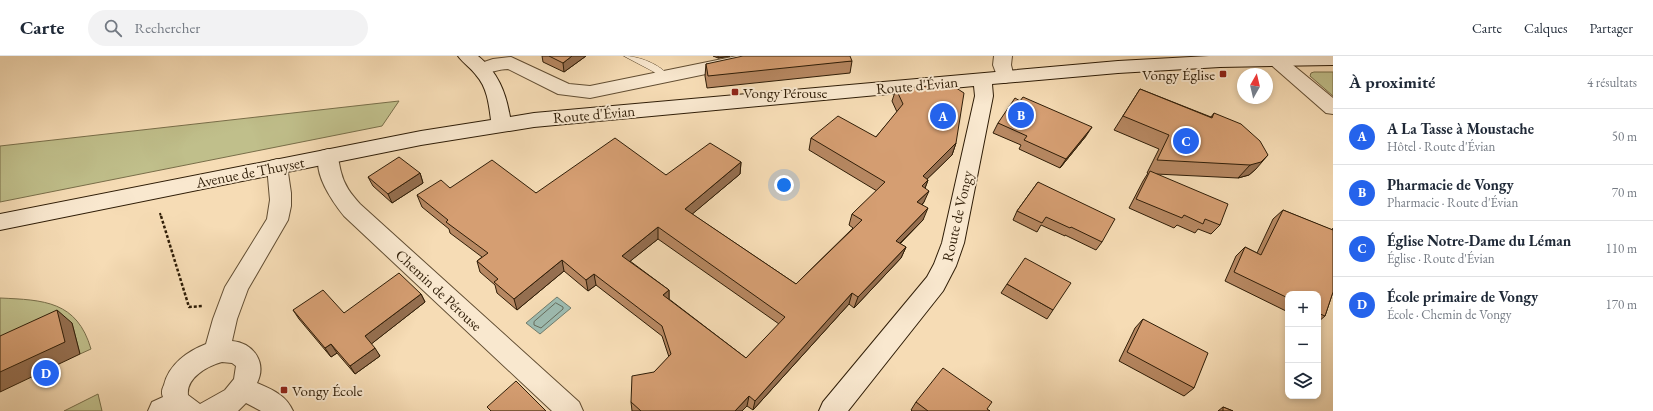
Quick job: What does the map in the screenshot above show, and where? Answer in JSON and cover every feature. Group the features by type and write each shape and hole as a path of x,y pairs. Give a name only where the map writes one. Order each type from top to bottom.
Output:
{"street":[{"path":"467,56 481,69 494,86 497,94 501,124"},
{"path":"481,69 499,63 516,65 555,86 577,92 602,91 764,56"},
{"path":"1003,56 1002,64 1005,77"},
{"path":"1330,56 1333,59"},
{"path":"1275,59 1333,108"},
{"name":"Route d'Évian","path":"501,124 562,117 1156,64 1275,59 1333,59"},
{"name":"Route de Vongy","path":"832,411 923,301 945,266 953,243 984,96 981,80"},
{"name":"Avenue de Thuyset","path":"0,222 430,136 501,124"},
{"name":"Chemin de Pérouse","path":"328,156 329,170 333,185 341,198 352,210 570,411"},
{"path":"217,351 225,319 237,287 277,220 281,208 282,197 277,166"},
{"path":"176,408 174,393 176,382 192,362 204,355 217,351 229,350 239,353 246,359 249,368 248,378 242,389 233,399 221,407 210,411"},
{"path":"242,389 269,401 280,411"}],"lane":[{"path":"628,56 657,70 665,77"}],"path":[{"path":"160,213 189,308"}],"shaded area":[{"path":"1333,72 1333,96 1310,76 1311,73"},
{"path":"399,101 382,126 0,202 0,146"},
{"path":"0,298 44,302 57,306 68,312 77,321 85,333 91,349 80,354 72,323 0,355"},
{"path":"98,394 102,411 64,411"}],"water":[{"path":"557,297 571,308 540,334 526,323"}],"building":[{"path":"549,56 572,56 563,63"},
{"path":"743,56 850,56 852,61 708,76 706,64"},
{"path":"950,84 964,93 956,143 923,176 928,180 922,186 929,191 917,202 928,208 896,241 906,247 858,297 852,293 755,401 749,396 735,411 641,411 631,402 632,376 654,372 671,354 662,326 594,274 586,280 562,260 514,299 494,282 498,279 477,261 488,253 446,222 448,220 417,195 441,180 450,188 492,160 536,193 615,138 666,175 710,143 741,162 685,209 796,284 862,220 852,214 885,182 811,138 838,116 876,137 903,104 896,89","holes":["658,227 785,317 746,358 663,295 669,290 622,256"]},
{"path":"1140,89 1212,118 1214,113 1241,124 1260,141 1268,155 1261,162 1250,165 1157,160 1169,135 1123,116"},
{"path":"1023,97 1092,127 1066,159 1024,140 1027,136 998,123 1015,98 1020,101"},
{"path":"399,157 420,173 388,194 368,177"},
{"path":"1150,171 1228,204 1220,225 1205,219 1203,224 1184,215 1182,218 1136,199"},
{"path":"1038,182 1115,219 1102,242 1046,217 1042,223 1017,211"},
{"path":"1283,210 1333,230 1333,292 1325,316 1321,314 1321,291 1285,291 1285,297 1234,272 1245,247 1261,255"},
{"path":"1025,258 1071,283 1053,310 1007,284"},
{"path":"399,273 421,294 365,336 375,348 350,366 331,344 325,348 293,310 323,290 344,313"},
{"path":"57,310 65,342 0,372 0,336"},
{"path":"1143,319 1208,353 1194,388 1127,352"},
{"path":"943,368 992,402 987,409 990,411 928,411 916,402"},
{"path":"516,381 546,411 491,411 487,407"},
{"path":"1223,407 1233,411 1223,411"}],"place":[{"name":"Vongy Église","path":"1223,74"},
{"name":"Vongy Pérouse","path":"735,92"},
{"name":"Pharmacie de Vongy","path":"1021,115"},
{"name":"A La Tasse à Moustache","path":"943,116"},
{"name":"Église Notre-Dame du Léman","path":"1186,141"},
{"name":"École primaire de Vongy","path":"46,373"},
{"name":"Vongy École","path":"284,390"}]}
